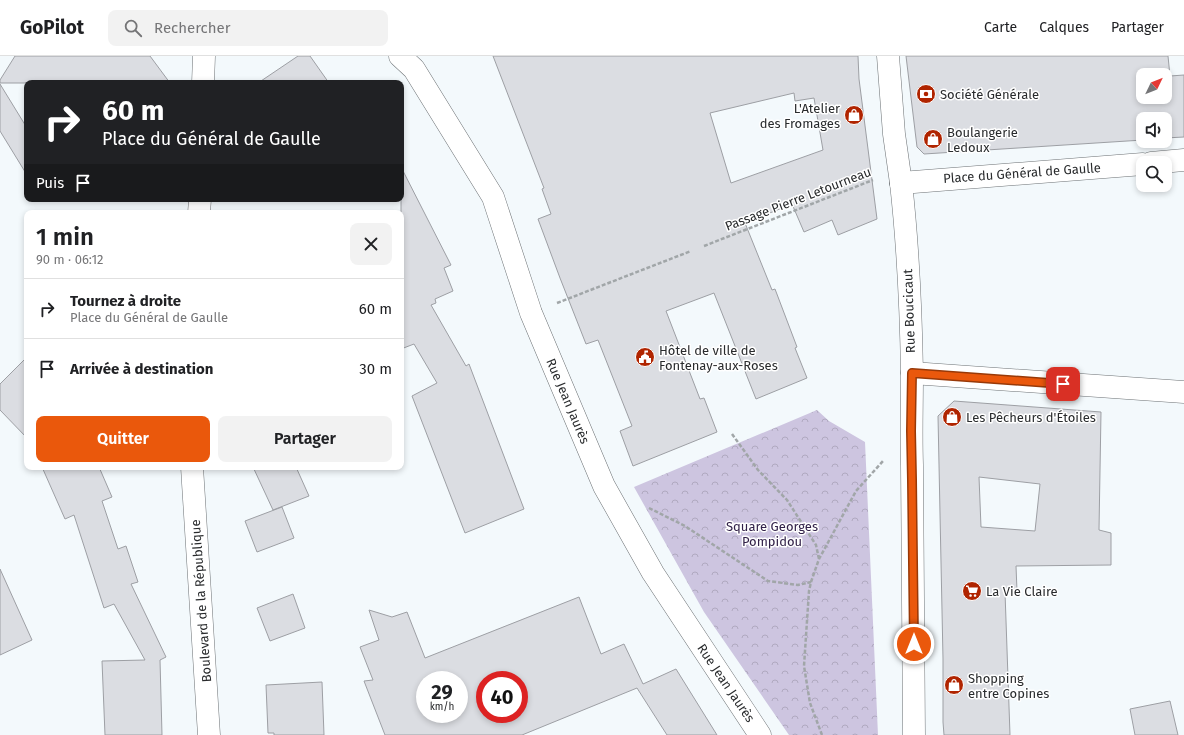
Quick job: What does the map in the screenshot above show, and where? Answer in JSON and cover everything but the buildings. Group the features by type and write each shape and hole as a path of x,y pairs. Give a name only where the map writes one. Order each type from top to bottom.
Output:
{"street":[{"path":"203,80 204,56"},
{"name":"Rue Jean Jaurès","path":"400,56 414,68 493,197 531,313 604,486 652,573 760,735"},
{"name":"Rue Boucicaut","path":"888,56 894,134 907,240 912,373 911,431 913,489 914,735"},
{"path":"1172,161 1184,160"},
{"name":"Place du Général de Gaulle","path":"900,176 1136,164"},
{"path":"912,373 1184,392"},
{"name":"Boulevard de la République","path":"192,470 209,735"}],"path":[{"name":"Passage Pierre Letourneau","path":"704,246 900,176"},
{"path":"531,313 691,251"},
{"path":"822,735 810,703 804,666 809,591 811,582 819,559 856,490 911,431"},
{"path":"732,434 758,470 787,500 816,545 819,559"},
{"path":"644,506 685,526 768,580 798,585 811,582"}],"green space":[{"name":"Square Georges Pompidou","path":"817,410 829,421 865,442 878,735 789,735 704,612 634,487"}],"place":[{"name":"Société Générale","path":"926,94"},
{"name":"L'Atelier des Fromages","path":"854,115"},
{"name":"Boulangerie Ledoux","path":"933,139"},
{"name":"Hôtel de ville de Fontenay-aux-Roses","path":"645,357"},
{"name":"Les Pêcheurs d'Étoiles","path":"952,417"},
{"name":"La Vie Claire","path":"972,591"},
{"name":"Shopping entre Copines","path":"954,685"}],"route":[{"path":"914,644 911,431 912,373 1063,384"}]}
